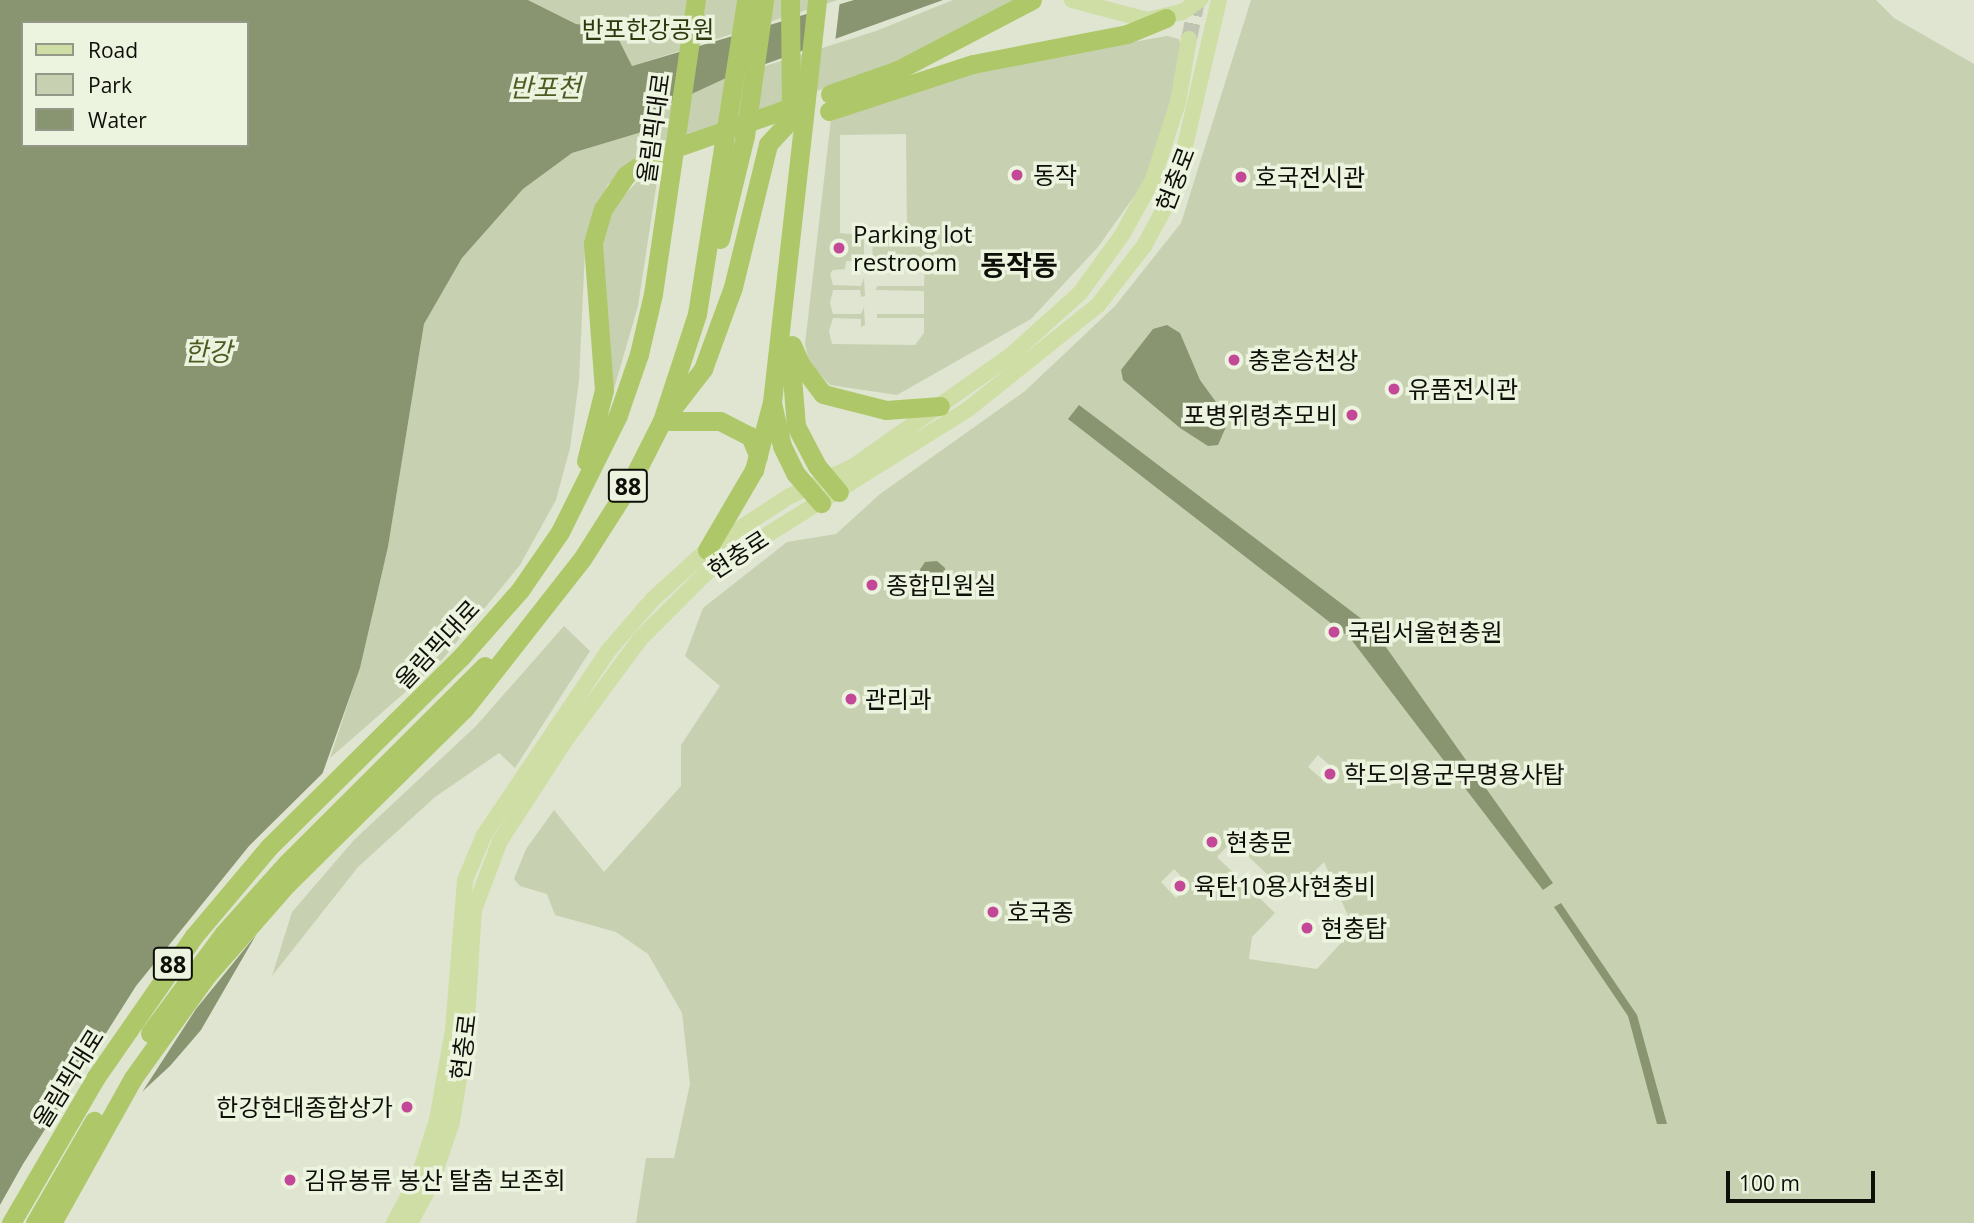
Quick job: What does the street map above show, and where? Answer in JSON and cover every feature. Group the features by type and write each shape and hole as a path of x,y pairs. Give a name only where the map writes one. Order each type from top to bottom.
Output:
{"highway":[{"name":"올림픽대로","path":"11,1223 96,1077 194,936 270,848 380,739 520,590 560,532 618,415 639,354 653,294 696,0"},
{"name":"올림픽대로","path":"697,314 726,142 746,0"},
{"name":"올림픽대로","path":"35,1223 111,1091 183,986 286,863 465,708 541,614 631,482 662,421 732,201 745,136 764,0"},
{"path":"790,0 787,111 792,214"},
{"path":"817,0 814,75 788,372 796,426 833,485"},
{"path":"707,550 754,471 772,402 792,214 829,0"},
{"path":"1032,0 830,103 973,64 1127,34 1166,18"},
{"path":"662,421 703,369 733,287 768,144 787,111"},
{"path":"560,532 591,448 604,390 593,243 603,209 625,176 656,155 787,111"},
{"path":"791,341 801,365 823,394 886,410 940,406"},
{"path":"772,402 782,446 805,488 821,503"},
{"path":"662,421 720,421 750,436 758,455"},
{"name":"올림픽대로","path":"52,1223 133,1078 207,975 401,762"}],"main road":[{"path":"1077,1 1127,18 1166,18 1200,0"},
{"name":"현충로","path":"394,1223 419,1176 438,1120 453,1030 465,880 484,835 608,650 653,599 707,550 805,488 833,485 1021,370 1098,305 1125,273 1175,189 1219,0"},
{"name":"현충로","path":"410,1223 431,1184 452,1122 466,1036 474,910 500,841 603,688 673,602 723,561 821,503 833,485 855,466 1047,326 1105,261 1153,179 1178,102 1189,38"}],"green space":[{"name":"반포한강공원","path":"528,0 838,0 632,66 613,28 576,24"},
{"path":"953,0 1020,0 899,62 661,146 608,184 591,222 585,251 579,381 570,448 556,500 520,565 442,660 330,758 360,667 388,547 424,324 462,258 523,189 572,153 642,132 655,111 724,79 876,31"},
{"name":"국립서울현충원","path":"1251,0 1876,0 1894,18 1974,64 1974,1223 636,1223 646,1158 674,1158 690,1084 682,1013 648,954 616,932 555,915 547,894 520,886 514,879 526,849 554,810 604,872 681,786 681,745 720,686 685,656 703,608 787,542 836,534 880,494 1025,391 1115,306 1181,223","holes":["1318,755 1338,773 1328,784 1308,767","1232,841 1290,896 1324,862 1354,929 1317,969 1249,959 1252,937 1275,913 1217,857","1174,869 1189,885 1176,898 1161,882"]},
{"path":"1167,36 1179,39 1181,46 1167,120 1148,177 1098,247 1031,319 897,395 830,385 809,362 805,344 831,119 981,69","holes":["906,134 907,233 872,233 873,267 877,260 925,261 924,286 877,286 876,290 924,291 924,314 877,314 877,318 924,318 924,333 915,345 832,344 829,331 833,318 861,319 861,327 865,325 864,307 861,314 833,314 830,303 833,290 860,290 861,297 865,296 864,278 861,286 833,285 830,274 833,270 845,269 846,261 861,261 864,268 864,235 840,233 840,135"]},
{"path":"659,168 638,306 605,420 601,244 615,204 643,176"},
{"path":"564,626 590,651 515,768 499,753 435,797 358,867 272,976 292,912 354,840 476,726"}],"water":[{"name":"한강","path":"0,0 528,0 576,24 613,28 632,66 854,0 943,0 724,79 655,111 642,132 572,153 523,189 462,258 424,324 388,547 360,668 296,848 256,935 201,1030 170,1066 0,1223"},
{"path":"1167,325 1180,333 1200,380 1229,420 1218,445 1208,446 1180,428 1123,380 1121,370 1153,329"},
{"path":"1079,405 1371,626 1553,883 1543,890 1350,638 1068,419"},
{"path":"937,561 945,568 946,580 938,588 926,587 919,571 925,562"},
{"path":"1561,903 1637,1015 1667,1124 1657,1124 1628,1016 1554,907"}],"pier":[{"path":"840,0 835,43 804,54 809,9"},
{"path":"331,765 265,924 196,1009 137,1100 107,1128 47,1223 0,1223 0,1205 23,1164 136,986 249,846"}],"tunnel":[{"path":"1189,39 1197,0"}],"place":[{"name":"동작","path":"1017,175"},
{"name":"호국전시관","path":"1241,177"},
{"name":"Parking lot restroom","path":"839,248"},
{"name":"충혼승천상","path":"1234,360"},
{"name":"유품전시관","path":"1394,389"},
{"name":"포병위령추모비","path":"1352,415"},
{"name":"종합민원실","path":"872,585"},
{"name":"국립서울현충원","path":"1334,632"},
{"name":"관리과","path":"851,699"},
{"name":"학도의용군무명용사탑","path":"1330,774"},
{"name":"현충문","path":"1212,842"},
{"name":"육탄10용사현충비","path":"1180,886"},
{"name":"호국종","path":"993,912"},
{"name":"현충탑","path":"1307,928"},
{"name":"한강현대종합상가","path":"407,1107"},
{"name":"김유봉류 봉산 탈춤 보존회","path":"290,1180"}],"district":[{"name":"동작동","path":"1019,264"}],"water label":[{"name":"반포천","path":"545,88"}]}
